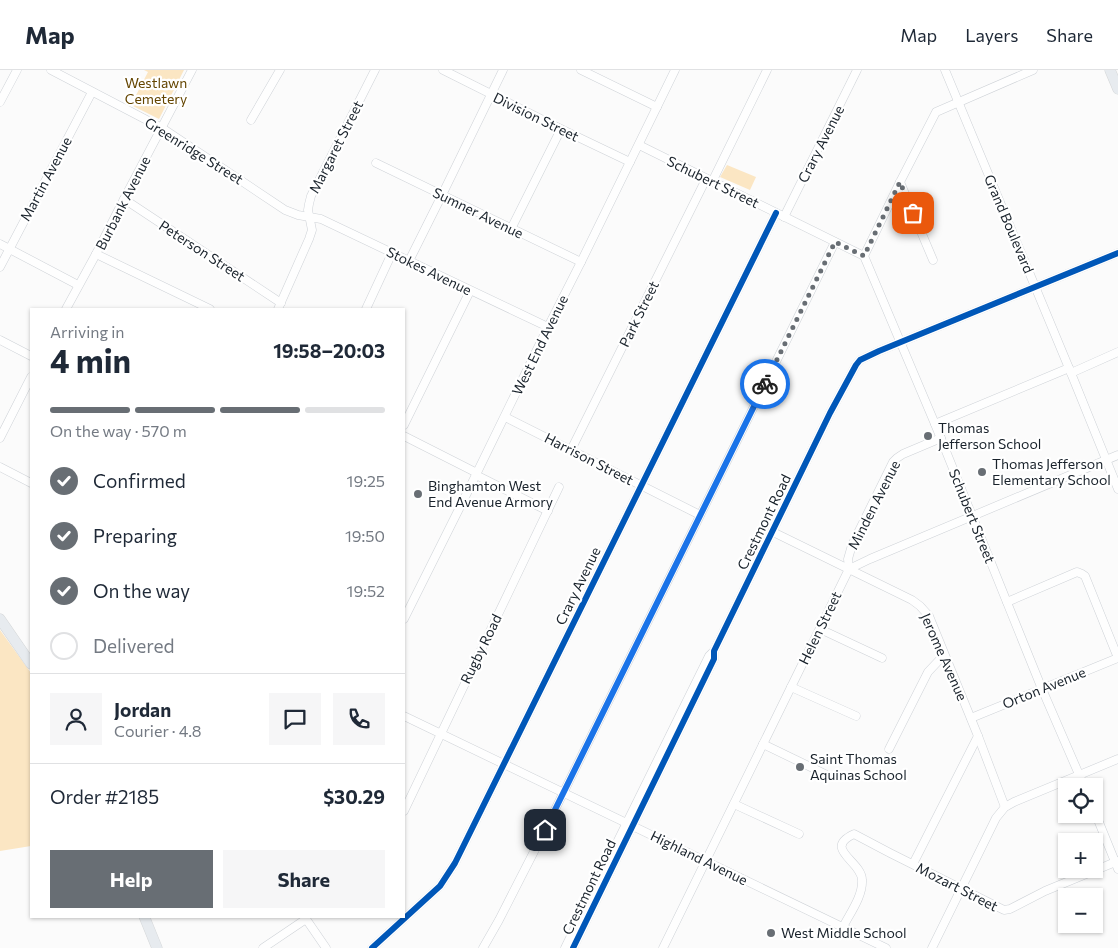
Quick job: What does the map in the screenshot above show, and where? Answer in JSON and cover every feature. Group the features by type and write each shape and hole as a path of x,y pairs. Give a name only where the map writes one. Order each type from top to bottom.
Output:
{"main road":[{"path":"1110,70 1118,90"},
{"path":"0,619 30,663"},
{"path":"146,918 157,948"}],"street":[{"path":"0,102 17,70"},
{"name":"Greenridge Street","path":"51,70 162,128 285,210 310,217"},
{"name":"Burbank Avenue","path":"67,308 192,70"},
{"path":"252,120 280,70"},
{"name":"Margaret Street","path":"280,306 312,230 308,210 311,196 375,70"},
{"name":"Division Street","path":"443,70 630,162"},
{"path":"409,261 504,70"},
{"path":"581,70 657,107"},
{"name":"West End Avenue","path":"405,617 675,70"},
{"name":"Park Street","path":"571,450 767,70"},
{"name":"Crary Avenue","path":"784,217 857,70"},
{"name":"Grand Boulevard","path":"945,70 1118,489"},
{"path":"864,256 933,115 939,110 1033,70"},
{"name":"Martin Avenue","path":"0,267 92,92"},
{"path":"511,229 561,129"},
{"name":"Schubert Street","path":"639,145 864,256 1080,778"},
{"name":"Sumner Avenue","path":"376,163 581,262"},
{"path":"900,182 933,260"},
{"name":"Peterson Street","path":"124,199 280,306"},
{"name":"Crary Avenue","path":"405,918 440,886 450,872 776,213"},
{"name":"Stokes Avenue","path":"310,217 321,219 548,327"},
{"path":"483,948 564,793 835,242"},
{"path":"0,244 78,286"},
{"name":"Crestmont Road","path":"565,948 588,909 709,656 714,651 830,413 856,364 860,360 1118,252"},
{"path":"366,308 392,253"},
{"path":"96,254 208,308"},
{"path":"405,424 470,291"},
{"path":"0,340 30,355"},
{"path":"935,424 1118,352"},
{"path":"0,438 30,379"},
{"path":"23,393 30,396"},
{"name":"Harrison Street","path":"505,417 700,515"},
{"path":"405,437 548,511"},
{"name":"Minden Avenue","path":"849,569 848,559 852,545 894,462 902,454 941,438"},
{"path":"849,569 1118,455"},
{"path":"0,468 30,483"},
{"name":"Rugby Road","path":"405,809 559,487"},
{"name":"Jerome Avenue","path":"773,532 912,600 929,616 1005,806"},
{"name":"Helen Street","path":"663,948 849,569"},
{"path":"1007,602 1077,572 1082,574 1085,576 1118,658"},
{"path":"820,629 882,658"},
{"path":"889,749 928,672 944,654"},
{"name":"Orton Avenue","path":"971,718 1118,658"},
{"path":"791,687 856,716"},
{"name":"Highland Avenue","path":"405,716 885,948"},
{"path":"913,864 978,736"},
{"path":"763,744 825,774"},
{"path":"932,948 996,818 1005,806 1118,759"},
{"path":"734,804 799,834"},
{"path":"1100,823 1117,864"},
{"name":"Mozart Street","path":"843,927 860,893 863,877 861,871 844,854 842,844 845,838 854,834 1004,910 1010,909 1045,891 1117,864"},
{"name":"Crestmont Road","path":"573,948 588,909"},
{"path":"263,948 304,918"},
{"path":"306,918 326,948"},
{"name":"Crary Avenue","path":"372,948 405,918"}],"green space":[{"name":"Westlawn Cemetery","path":"144,70 184,70 159,119 131,105 148,72"},
{"path":"727,165 756,177 750,190 720,177"},
{"path":"0,630 30,672 30,846 0,851"}],"cycle path":[{"path":"405,918 440,886 455,863 776,213"},
{"path":"573,948 714,659 714,651 830,413 856,365 860,360 879,351 1118,253"},
{"path":"372,948 405,918"}],"way so far":[{"path":"765,384 835,242 864,256 900,182 913,213"}],"place":[{"name":"Thomas Jefferson School","path":"928,436"},
{"name":"Thomas Jefferson Elementary School","path":"982,472"},
{"name":"Binghamton West End Avenue Armory","path":"418,494"},
{"name":"Saint Thomas Aquinas School","path":"800,767"},
{"name":"West Middle School","path":"771,933"}],"route":[{"path":"545,830 765,384"}]}
